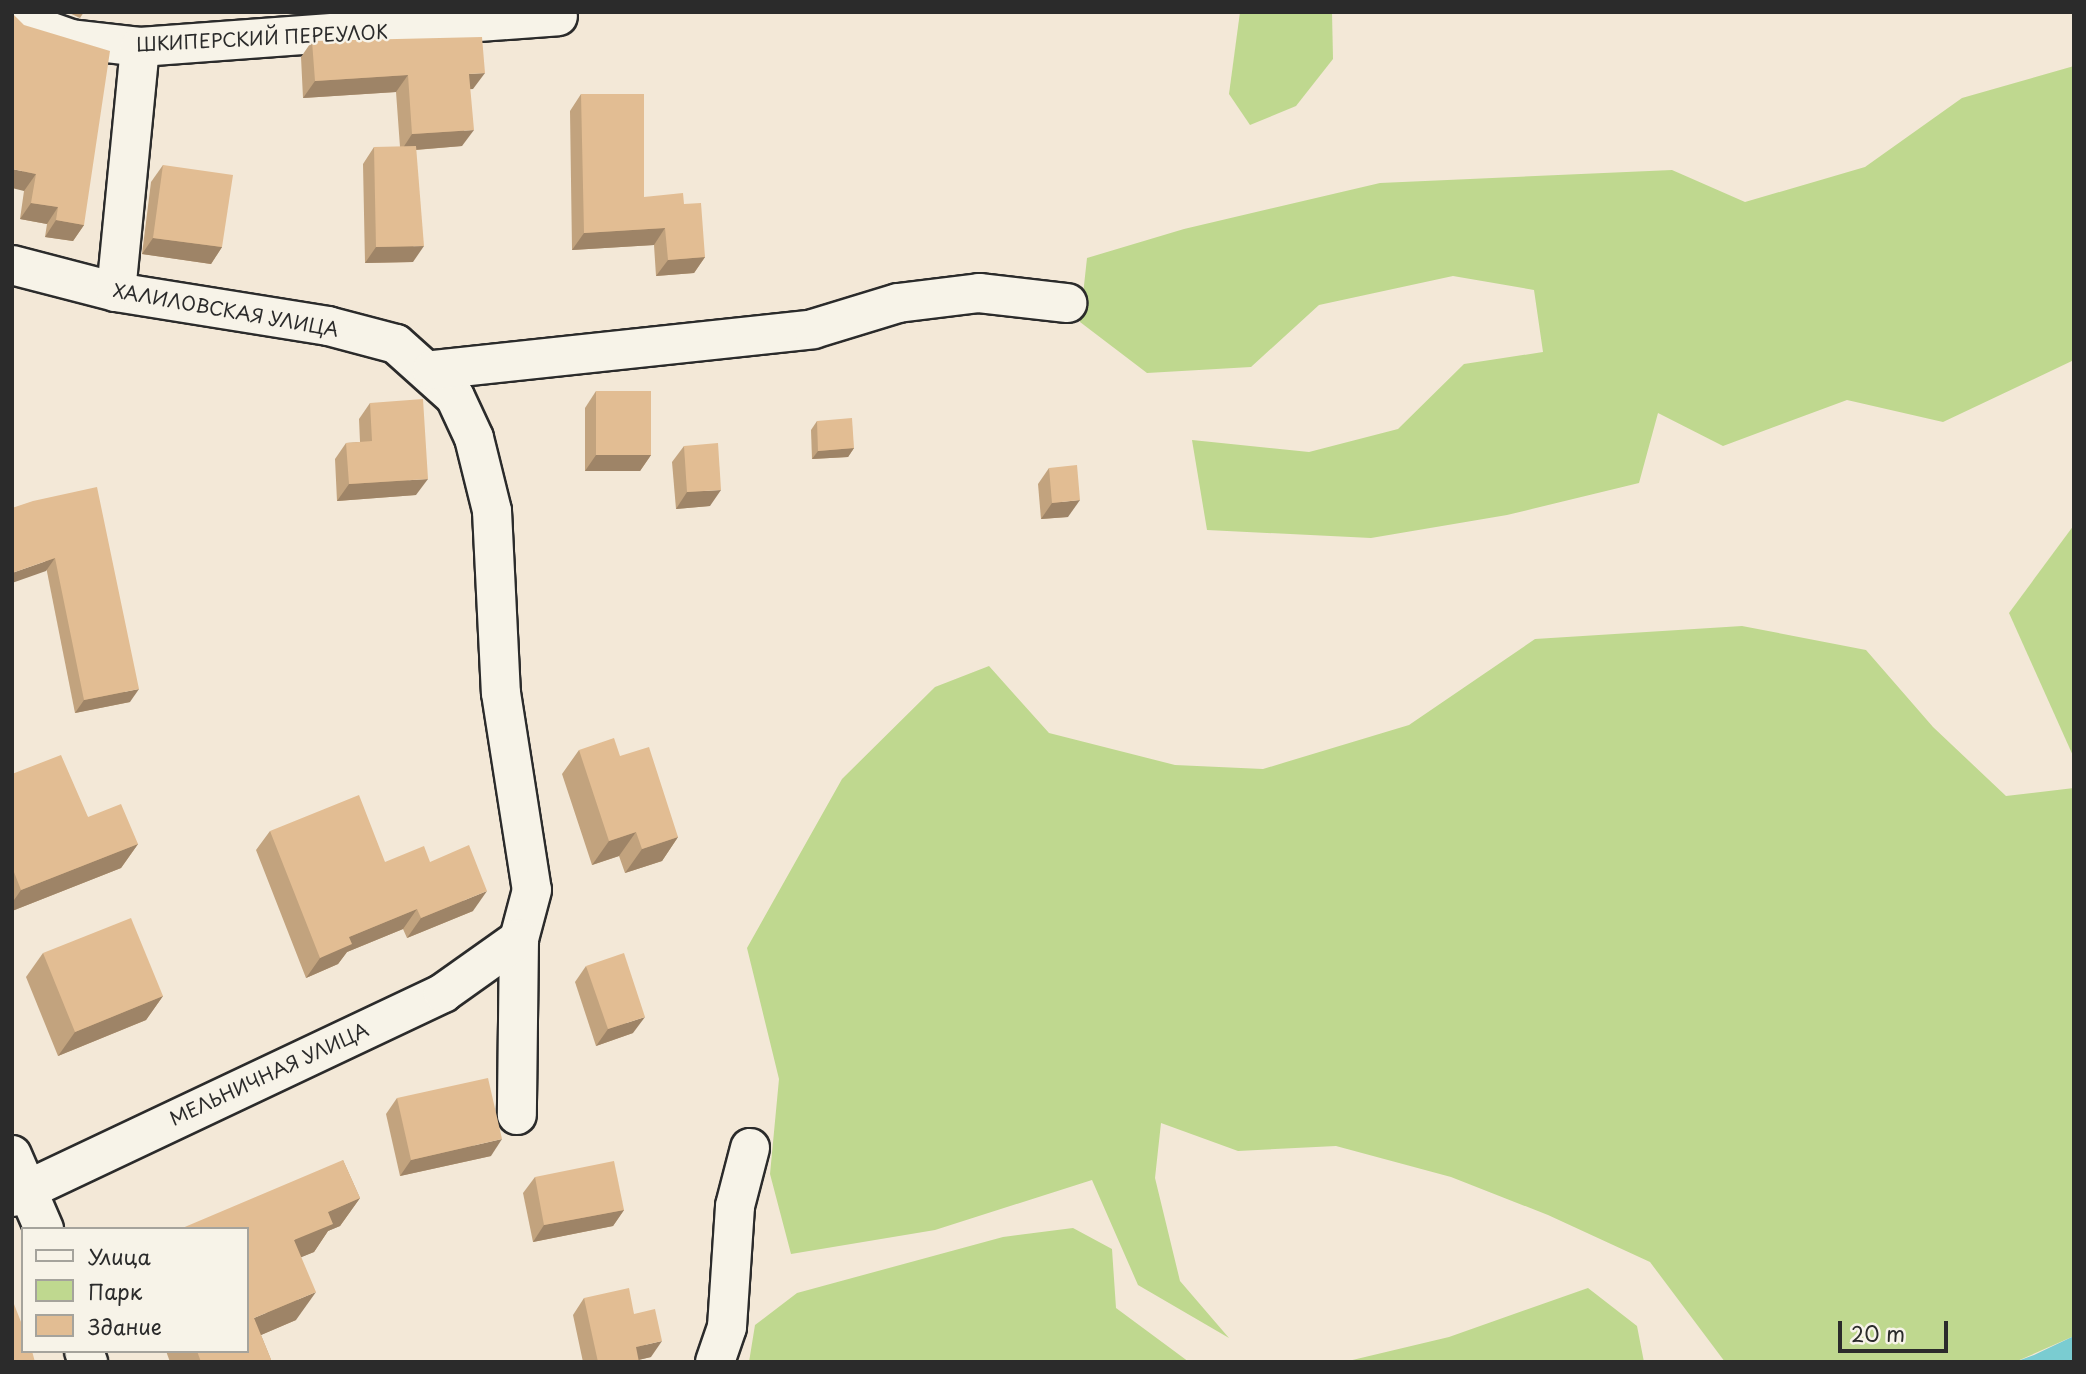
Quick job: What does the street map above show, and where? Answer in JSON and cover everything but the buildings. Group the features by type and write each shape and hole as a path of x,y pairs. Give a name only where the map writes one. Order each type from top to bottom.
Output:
{"street":[{"name":"ШКИПЕРСКИЙ ПЕРЕУЛОК","path":"18,12 20,21 71,39 140,47 337,24 558,16"},
{"path":"116,292 140,47"},
{"name":"ХАЛИЛОВСКАЯ УЛИЦА","path":"12,265 116,292 328,326 396,344 432,370 455,397 474,438 492,511 501,693 532,890 519,939 517,1115"},
{"path":"432,370 813,329 898,303 979,293 1067,303"},
{"name":"МЕЛЬНИЧНАЯ УЛИЦА","path":"22,1193 443,993 519,939"},
{"path":"715,1362 727,1328 735,1206 750,1147"},
{"path":"12,1155 22,1193 43,1227"}],"green space":[{"path":"1240,12 1332,12 1333,59 1296,106 1250,125 1229,94"},
{"path":"2074,66 2074,360 1943,422 1847,400 1723,446 1658,413 1639,483 1507,515 1371,538 1207,530 1192,440 1309,452 1398,429 1464,364 1543,352 1534,290 1453,276 1319,305 1251,367 1147,373 1080,322 1087,258 1184,229 1380,183 1672,170 1745,202 1865,167 1962,98"},
{"path":"2074,525 2074,758 2009,613"},
{"path":"1742,626 1866,650 1933,727 2006,796 2074,788 2074,1336 2015,1362 1725,1362 1650,1262 1548,1215 1451,1177 1336,1146 1238,1151 1161,1123 1155,1178 1180,1281 1229,1338 1138,1285 1092,1180 935,1230 791,1254 770,1174 779,1079 747,948 842,779 935,687 989,666 1049,733 1175,765 1263,769 1409,725 1535,639"},
{"path":"1073,1228 1112,1249 1116,1308 1189,1362 749,1362 755,1325 797,1293 1003,1237"},
{"path":"1588,1288 1637,1326 1644,1362 1344,1362 1449,1337"}],"water":[{"path":"2074,1336 2074,1362 2015,1362 2034,1355"}]}
